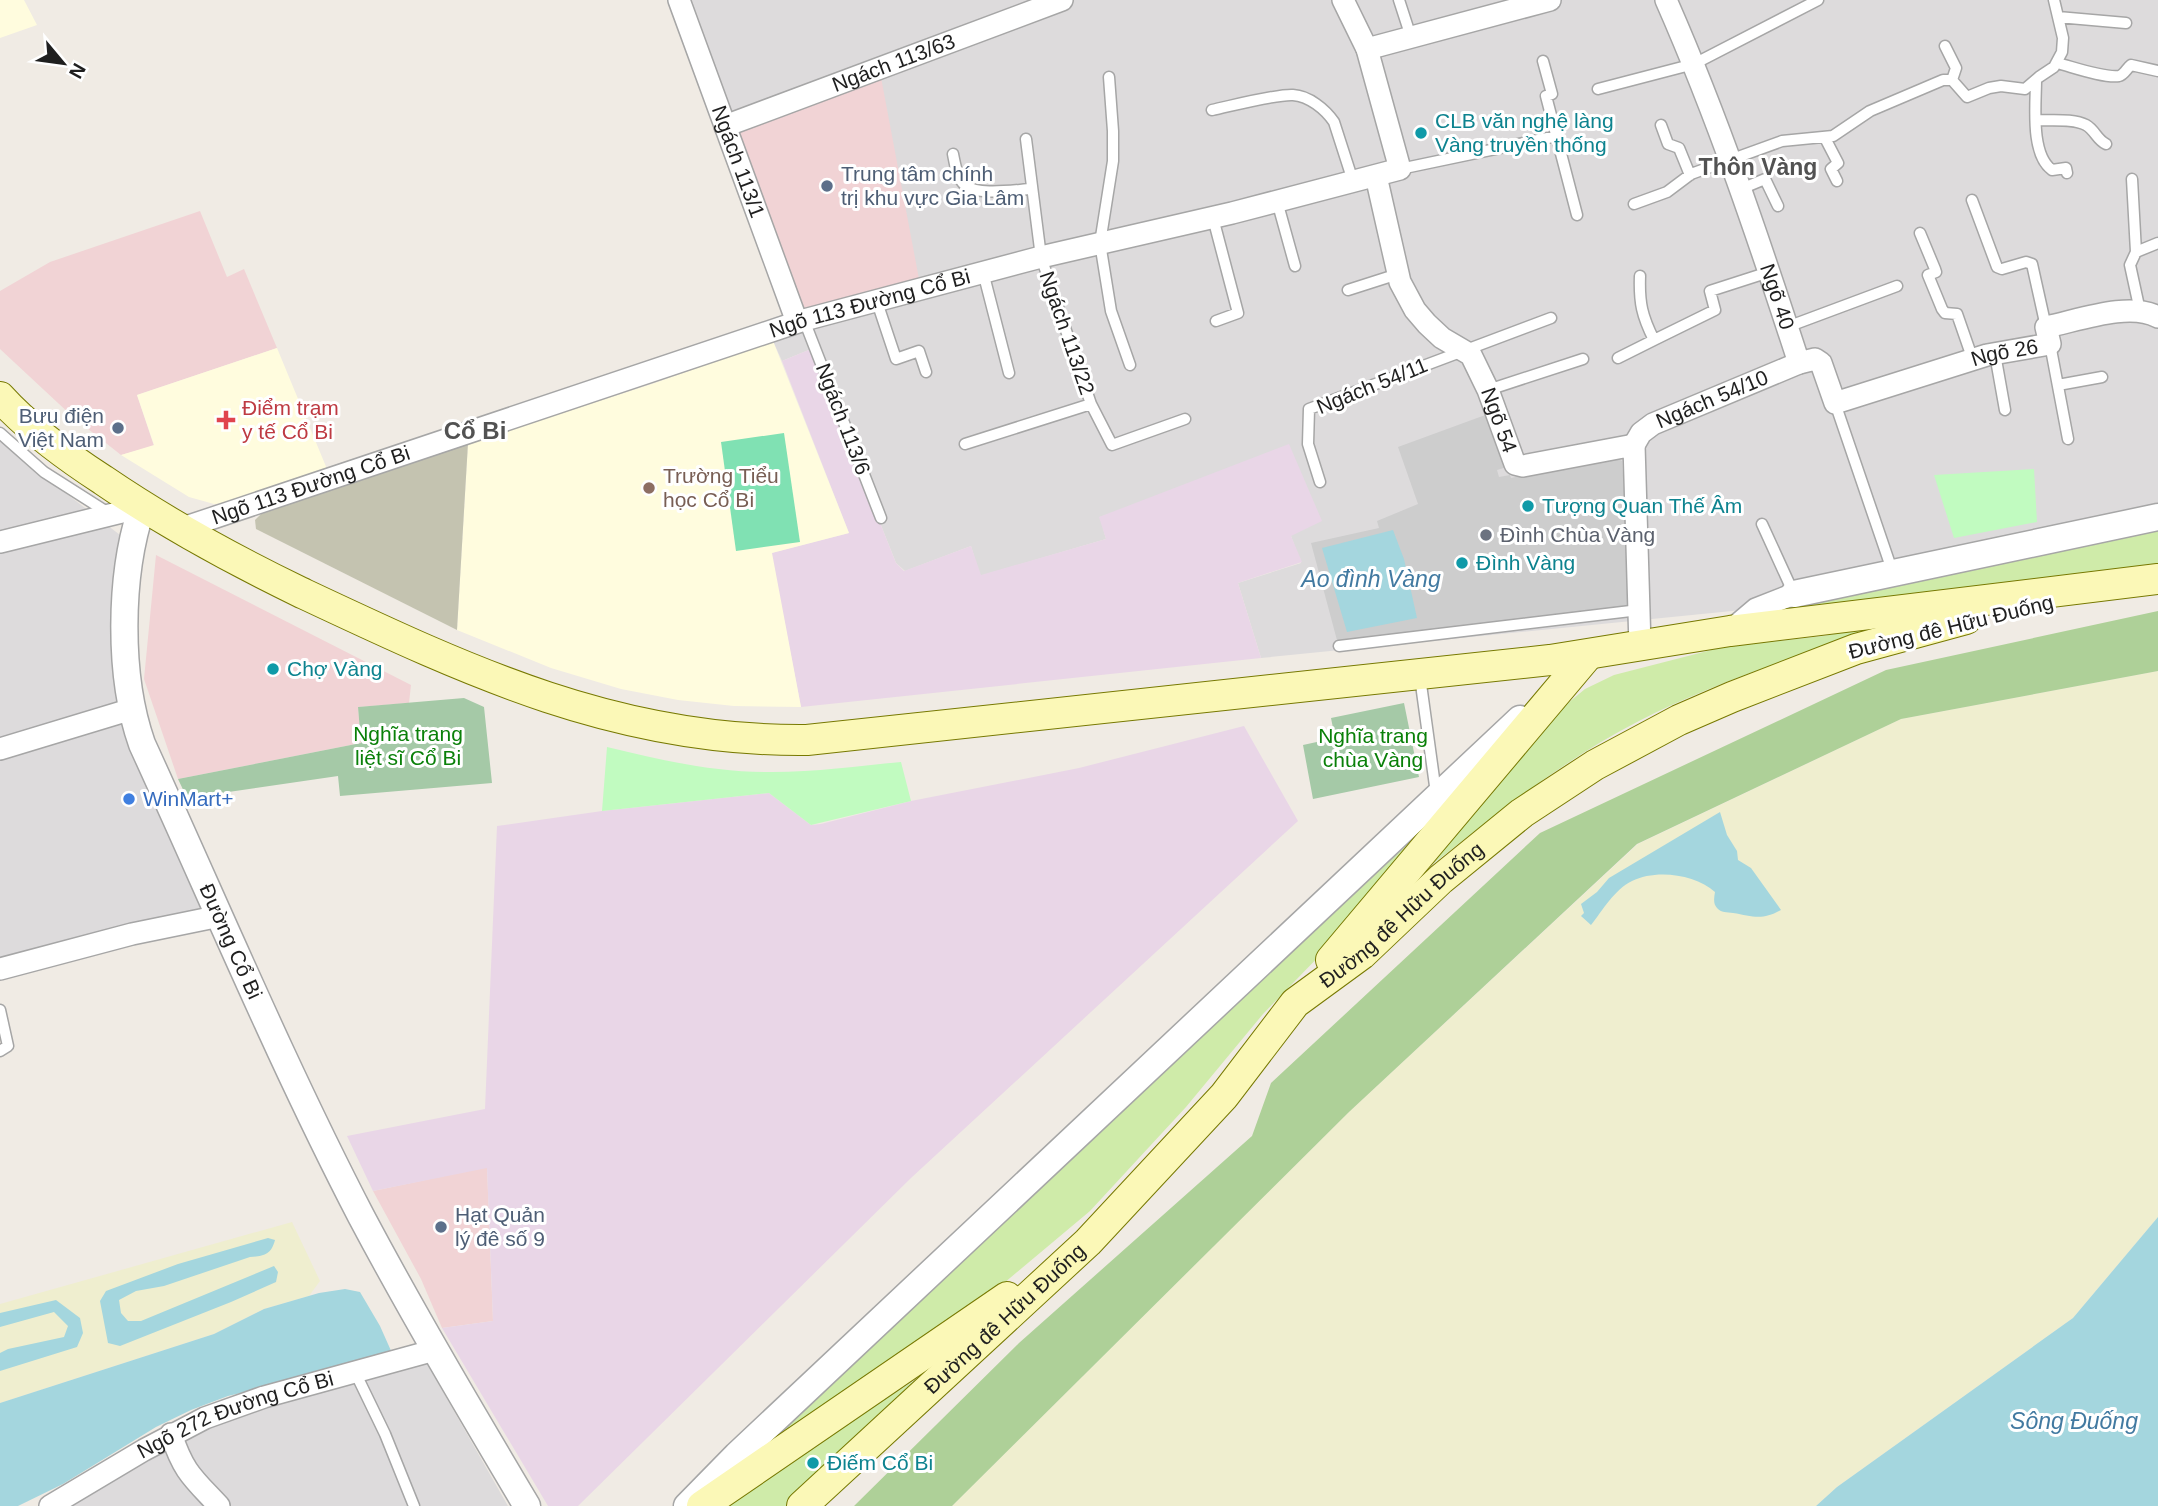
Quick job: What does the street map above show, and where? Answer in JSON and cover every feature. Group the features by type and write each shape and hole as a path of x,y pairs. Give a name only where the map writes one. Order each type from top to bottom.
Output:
{"main road":[{"path":"0,397 52,444 142,507 289,586 491,679 625,720 718,737 807,740 1419,674 1588,655 1730,631 2158,579"},
{"name":"Đường đê Hữu Đuống","path":"802,1506 1088,1242 1224,1096 1295,1003 1362,954 1441,878 1522,813 1595,765 1679,720 1767,682 1903,635 1987,613 2158,579"},
{"path":"1295,1003 1588,655"},
{"path":"702,1506 1088,1242"}],"street":[{"name":"Ngách 113/1","path":"680,0 801,321"},
{"name":"Ngách 113/63","path":"725,125 1062,0"},
{"path":"1343,0 1367,49 1400,169"},
{"path":"1367,49 1550,0"},
{"name":"Ngõ 40","path":"1666,0 1732,160 1799,363"},
{"name":"Ngõ 113 Đường Cổ Bi","path":"180,529 801,321 1041,257 1213,218 1400,169"},
{"name":"Ngõ 54","path":"1376,176 1398,274 1408,299 1442,338 1471,355 1488,390 1513,461 1519,466 1634,445"},
{"name":"Ngõ 26","path":"1835,403 2126,310 2149,314"},
{"path":"1799,363 1815,359 1821,363 1835,403"},
{"name":"Ngách 54/10","path":"1634,445 1641,433 1653,424 1799,363"},
{"path":"1634,445 1640,646"},
{"path":"0,542 142,507"},
{"name":"Đường Cổ Bi","path":"142,507 130,550 126,594 127,661 132,709 142,744 256,996 360,1213 435,1350 527,1506"},
{"path":"1730,631 1756,609 1794,594 2158,517"},
{"path":"687,1506 747,1445 1588,655"},
{"path":"0,748 132,709"},
{"path":"0,969 120,937 220,916"},
{"name":"Ngõ 272 Đường Cổ Bi","path":"62,1503 171,1434 234,1407 435,1350"},
{"path":"171,1434 182,1464 197,1485 219,1506"}],"lane":[{"path":"1399,0 1411,37"},
{"path":"1598,89 1694,64 1818,0"},
{"path":"1634,204 1667,192 1690,174 1782,142 1825,138 1841,132 1870,111 1943,80 1952,80 1967,97 2001,86 2025,89 2051,70 2057,63 2063,46 2054,0"},
{"path":"2058,17 2126,23"},
{"path":"1945,46 1956,68 1952,80"},
{"path":"1543,61 1552,94 1546,96 1577,215"},
{"path":"2057,63 2118,76 2131,65 2158,71"},
{"path":"1109,77 1113,161 1100,243 1111,310 1129,365"},
{"path":"2036,80 2034,126 2043,161 2052,170 2066,169 2067,173"},
{"path":"1212,110 1291,95 1313,103 1334,122 1353,181"},
{"path":"2036,120 2081,123 2088,126 2101,142 2106,144"},
{"path":"1661,125 1668,144 1679,148 1690,174"},
{"path":"1400,169 1557,136"},
{"path":"1825,138 1838,163 1831,169 1837,181"},
{"name":"Ngách 113/22","path":"965,444 1091,404 1041,257 1026,139"},
{"path":"953,154 960,179 965,186 983,191 1031,189"},
{"path":"1741,190 1765,179 1778,206"},
{"path":"2132,179 2136,251 2130,265 2149,314"},
{"path":"1972,200 1997,267 2002,269 2026,262 2032,264 2068,439"},
{"path":"1277,201 1295,266"},
{"path":"1213,218 1238,313 1216,321"},
{"path":"1920,233 1936,269 1936,272 1928,275 1942,309 1945,313 1957,314 1973,360"},
{"path":"2136,251 2158,243"},
{"path":"983,272 1009,373"},
{"path":"1618,358 1715,310 1710,291 1769,272"},
{"path":"1348,290 1398,274"},
{"path":"1640,276 1639,299 1644,319 1654,340"},
{"path":"1787,327 1898,286"},
{"path":"876,299 896,359 919,351 926,372"},
{"path":"1464,350 1551,318"},
{"name":"Ngách 113/6","path":"801,321 881,518"},
{"name":"Ngách 54/11","path":"1320,482 1308,444 1309,409 1464,350"},
{"path":"1995,354 2006,410"},
{"path":"1488,390 1583,359"},
{"path":"2058,385 2102,377"},
{"path":"1835,403 1893,573"},
{"path":"1091,404 1112,445 1185,419"},
{"path":"0,433 55,479 112,514"},
{"path":"1762,524 1794,594"},
{"path":"1339,646 1639,610"},
{"path":"1419,674 1437,797"},
{"path":"0,1010 8,1046 0,1051"},
{"path":"355,1372 386,1434 414,1506"}],"shaded area":[{"path":"0,0 24,0 37,25 0,38"},
{"path":"674,0 2158,0 2158,517 1752,609 1261,658 1238,583 1301,563 1291,536 1159,496 1100,517 1106,539 980,576 971,546 905,571 896,563 811,349 782,361 773,341 791,311"},
{"name":"Trung tâm chính trị khu vực Gia Lâm","path":"880,72 919,279 799,310 731,127"},
{"path":"200,211 227,277 244,269 277,348 137,395 154,446 121,455 73,417 0,349 0,291 50,262"},
{"name":"Trường Tiểu học Cổ Bi","path":"773,341 849,533 772,553 801,707 734,706 678,700 621,689 551,668 457,630 468,443 655,383"},
{"name":"Điểm trạm y tế Cổ Bi","path":"277,348 327,469 228,503 214,504 189,497 121,455 154,445 137,395"},
{"path":"811,349 896,563 904,571 971,546 981,575 1106,539 1099,517 1289,444 1322,521 1291,536 1302,562 1238,583 1261,658 801,707 771,553 849,533 782,361"},
{"name":"Đình Chùa Vàng","path":"1488,414 1507,467 1497,470 1499,477 1510,475 1511,478 1612,455 1622,461 1632,605 1338,644 1311,543 1379,528 1377,521 1418,504 1398,447"},
{"path":"0,439 120,535 121,711 215,921 0,976"},
{"path":"468,443 457,630 256,529 255,520 261,514"},
{"name":"Chợ Vàng","path":"156,555 411,685 409,703 358,707 361,743 178,779 144,679"},
{"path":"2158,671 2158,1217 2073,1318 1837,1487 1816,1506 952,1506 1349,1112 1638,844 1901,719"},
{"path":"1244,726 1298,821 911,1178 578,1506 548,1506 442,1328 493,1321 487,1168 373,1191 347,1136 485,1109 497,826 602,811 769,793 811,825 821,824 911,801 1079,768"},
{"name":"Hạt Quản lý đê số 9","path":"487,1167 493,1321 442,1328 421,1279 373,1191"},
{"path":"292,1222 320,1281 309,1296 264,1309 214,1334 0,1403 0,1304"},
{"path":"422,1355 508,1506 38,1506 187,1421"}],"green space":[{"path":"784,433 800,542 736,551 721,442"},
{"path":"2034,469 2037,522 1954,538 1934,475"},
{"path":"2158,527 2158,565 1798,610 1795,607"},
{"path":"2158,611 2158,671 1901,719 1637,844 1349,1112 952,1506 854,1506 1019,1343 1252,1136 1271,1083 1540,833 1886,670"},
{"path":"1906,621 1736,678 1637,722 1543,780 1398,891 1562,708 1585,689 1614,675 1723,647 1823,636"},
{"name":"Nghĩa trang liệt sĩ Cổ Bi","path":"464,698 484,707 492,783 340,796 338,776 187,798 178,779 361,743 358,707"},
{"name":"Nghĩa trang chùa Vàng","path":"1404,703 1419,777 1313,799 1303,745 1335,738 1331,718"},
{"path":"607,747 689,765 751,772 804,771 901,762 911,801 811,825 769,793 602,811"},
{"path":"1463,786 1328,947 1263,1014 1186,1107 1090,1211 985,1299 735,1467"},
{"path":"925,1374 790,1506 720,1506 751,1483"}],"water":[{"name":"Ao đình Vàng","path":"1393,530 1404,559 1417,618 1347,632 1322,548"},
{"path":"1720,812 1727,835 1737,851 1738,860 1751,868 1781,910 1768,916 1757,917 1722,912 1715,905 1715,892 1707,886 1686,877 1664,874 1642,877 1626,885 1609,901 1591,925 1581,916 1584,913 1581,904 1609,878"},
{"name":"Sông Đuống","path":"2158,1217 2158,1506 1816,1506 1837,1487 2073,1318"},
{"path":"268,1238 275,1240 266,1254 164,1286 136,1291 119,1300 121,1313 128,1321 141,1321 274,1266 278,1272 276,1282 120,1346 108,1343 100,1301 106,1291 178,1264"},
{"path":"345,1289 360,1292 392,1353 228,1396 191,1410 156,1427 63,1484 18,1506 0,1506 0,1403 214,1334 264,1309 319,1293"},
{"path":"56,1300 80,1318 83,1333 77,1347 0,1371 0,1353 64,1337 68,1326 54,1312 0,1327 0,1313"}],"place":[{"name":"CLB văn nghệ làng Vàng truyền thống","path":"1421,133"},
{"name":"Trung tâm chính trị khu vực Gia Lâm","path":"827,186"},
{"name":"Điểm trạm y tế Cổ Bi","path":"226,420"},
{"name":"Bưu điện Việt Nam","path":"118,428"},
{"name":"Trường Tiểu học Cổ Bi","path":"649,488"},
{"name":"Tượng Quan Thế Âm","path":"1528,506"},
{"name":"Đình Chùa Vàng","path":"1486,535"},
{"name":"Đình Vàng","path":"1462,563"},
{"name":"Chợ Vàng","path":"273,669"},
{"name":"WinMart+","path":"129,799"},
{"name":"Hạt Quản lý đê số 9","path":"441,1227"},
{"name":"Điếm Cổ Bi","path":"813,1463"}],"district":[{"name":"Thôn Vàng","path":"1758,167"},
{"name":"Cổ Bi","path":"475,431"}]}
